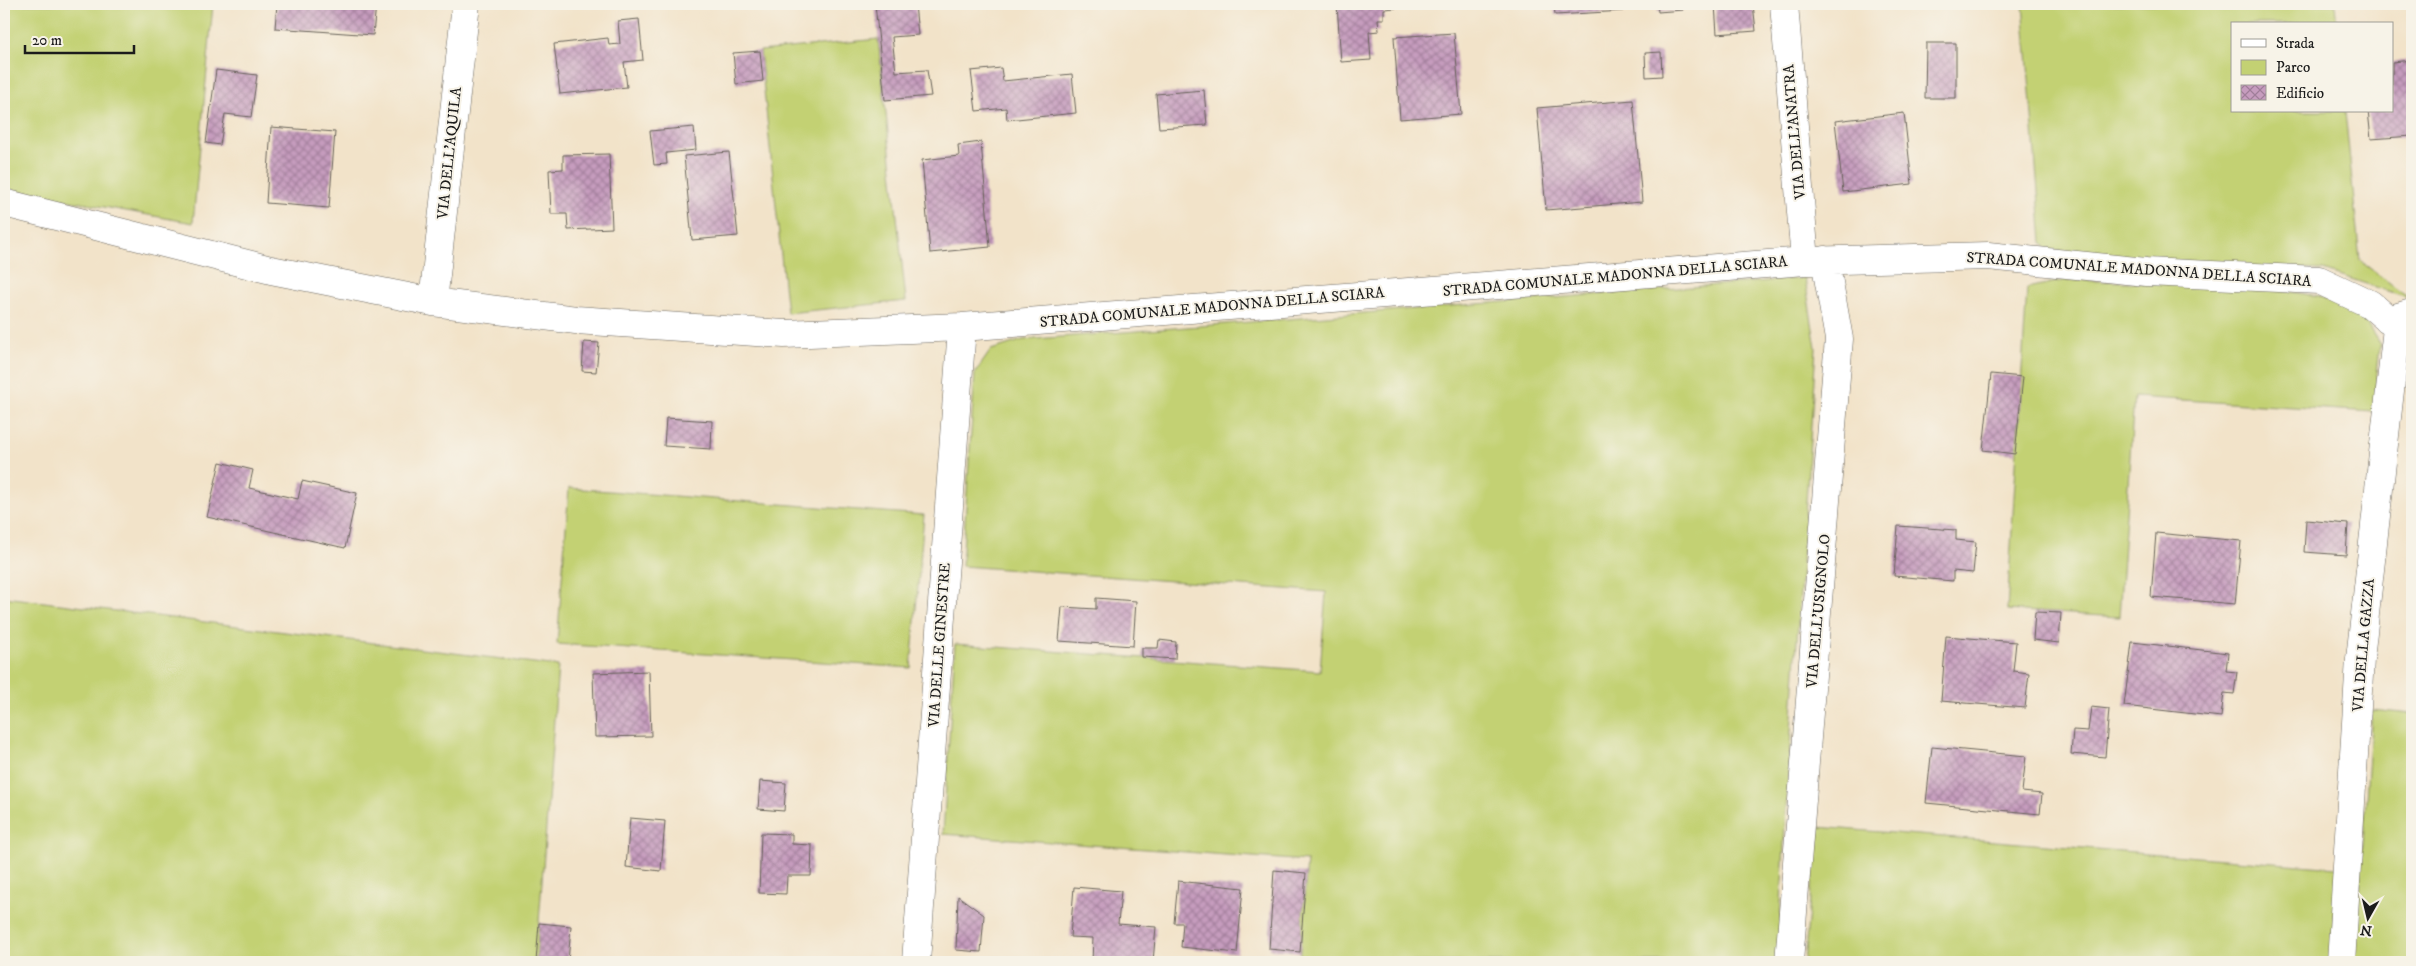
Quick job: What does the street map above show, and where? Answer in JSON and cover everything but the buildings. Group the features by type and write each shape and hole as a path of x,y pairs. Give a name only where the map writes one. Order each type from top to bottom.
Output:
{"street":[{"name":"VIA DELL'AQUILA","path":"433,302 466,4"},
{"name":"VIA DELL'ANATRA","path":"1784,4 1815,261"},
{"name":"STRADA COMUNALE MADONNA DELLA SCIARA","path":"4,203 271,270 433,302 576,320 784,334 962,327 1815,261 1988,256 2146,272 2319,280 2370,304 2402,325"},
{"name":"VIA DELL'USIGNOLO","path":"1789,962 1840,339 1815,261"},
{"name":"VIA DELLA GAZZA","path":"2341,962 2360,659 2402,325"},
{"name":"VIA DELLE GINESTRE","path":"916,962 962,327"}],"green space":[{"path":"4,4 213,4 193,223 4,189"},
{"path":"2023,4 2335,4 2337,22 2231,22 2231,112 2345,112 2360,261 2410,298 2323,270 2153,264 2047,250 2042,242"},
{"path":"878,39 906,301 787,313 760,51"},
{"path":"1805,278 1816,348 1785,824 1778,962 1299,962 1307,861 943,834 955,644 1320,671 1326,592 962,566 975,373 991,350 1023,340"},
{"path":"2066,280 2253,286 2318,296 2347,308 2364,319 2380,345 2373,412 2134,397 2119,617 2007,610 2027,288"},
{"path":"569,488 924,515 911,668 557,644"},
{"path":"4,597 558,666 536,962 4,962"},
{"path":"2372,710 2412,714 2412,962 2355,962"},
{"path":"1817,827 2337,868 2331,962 1804,962"}]}
